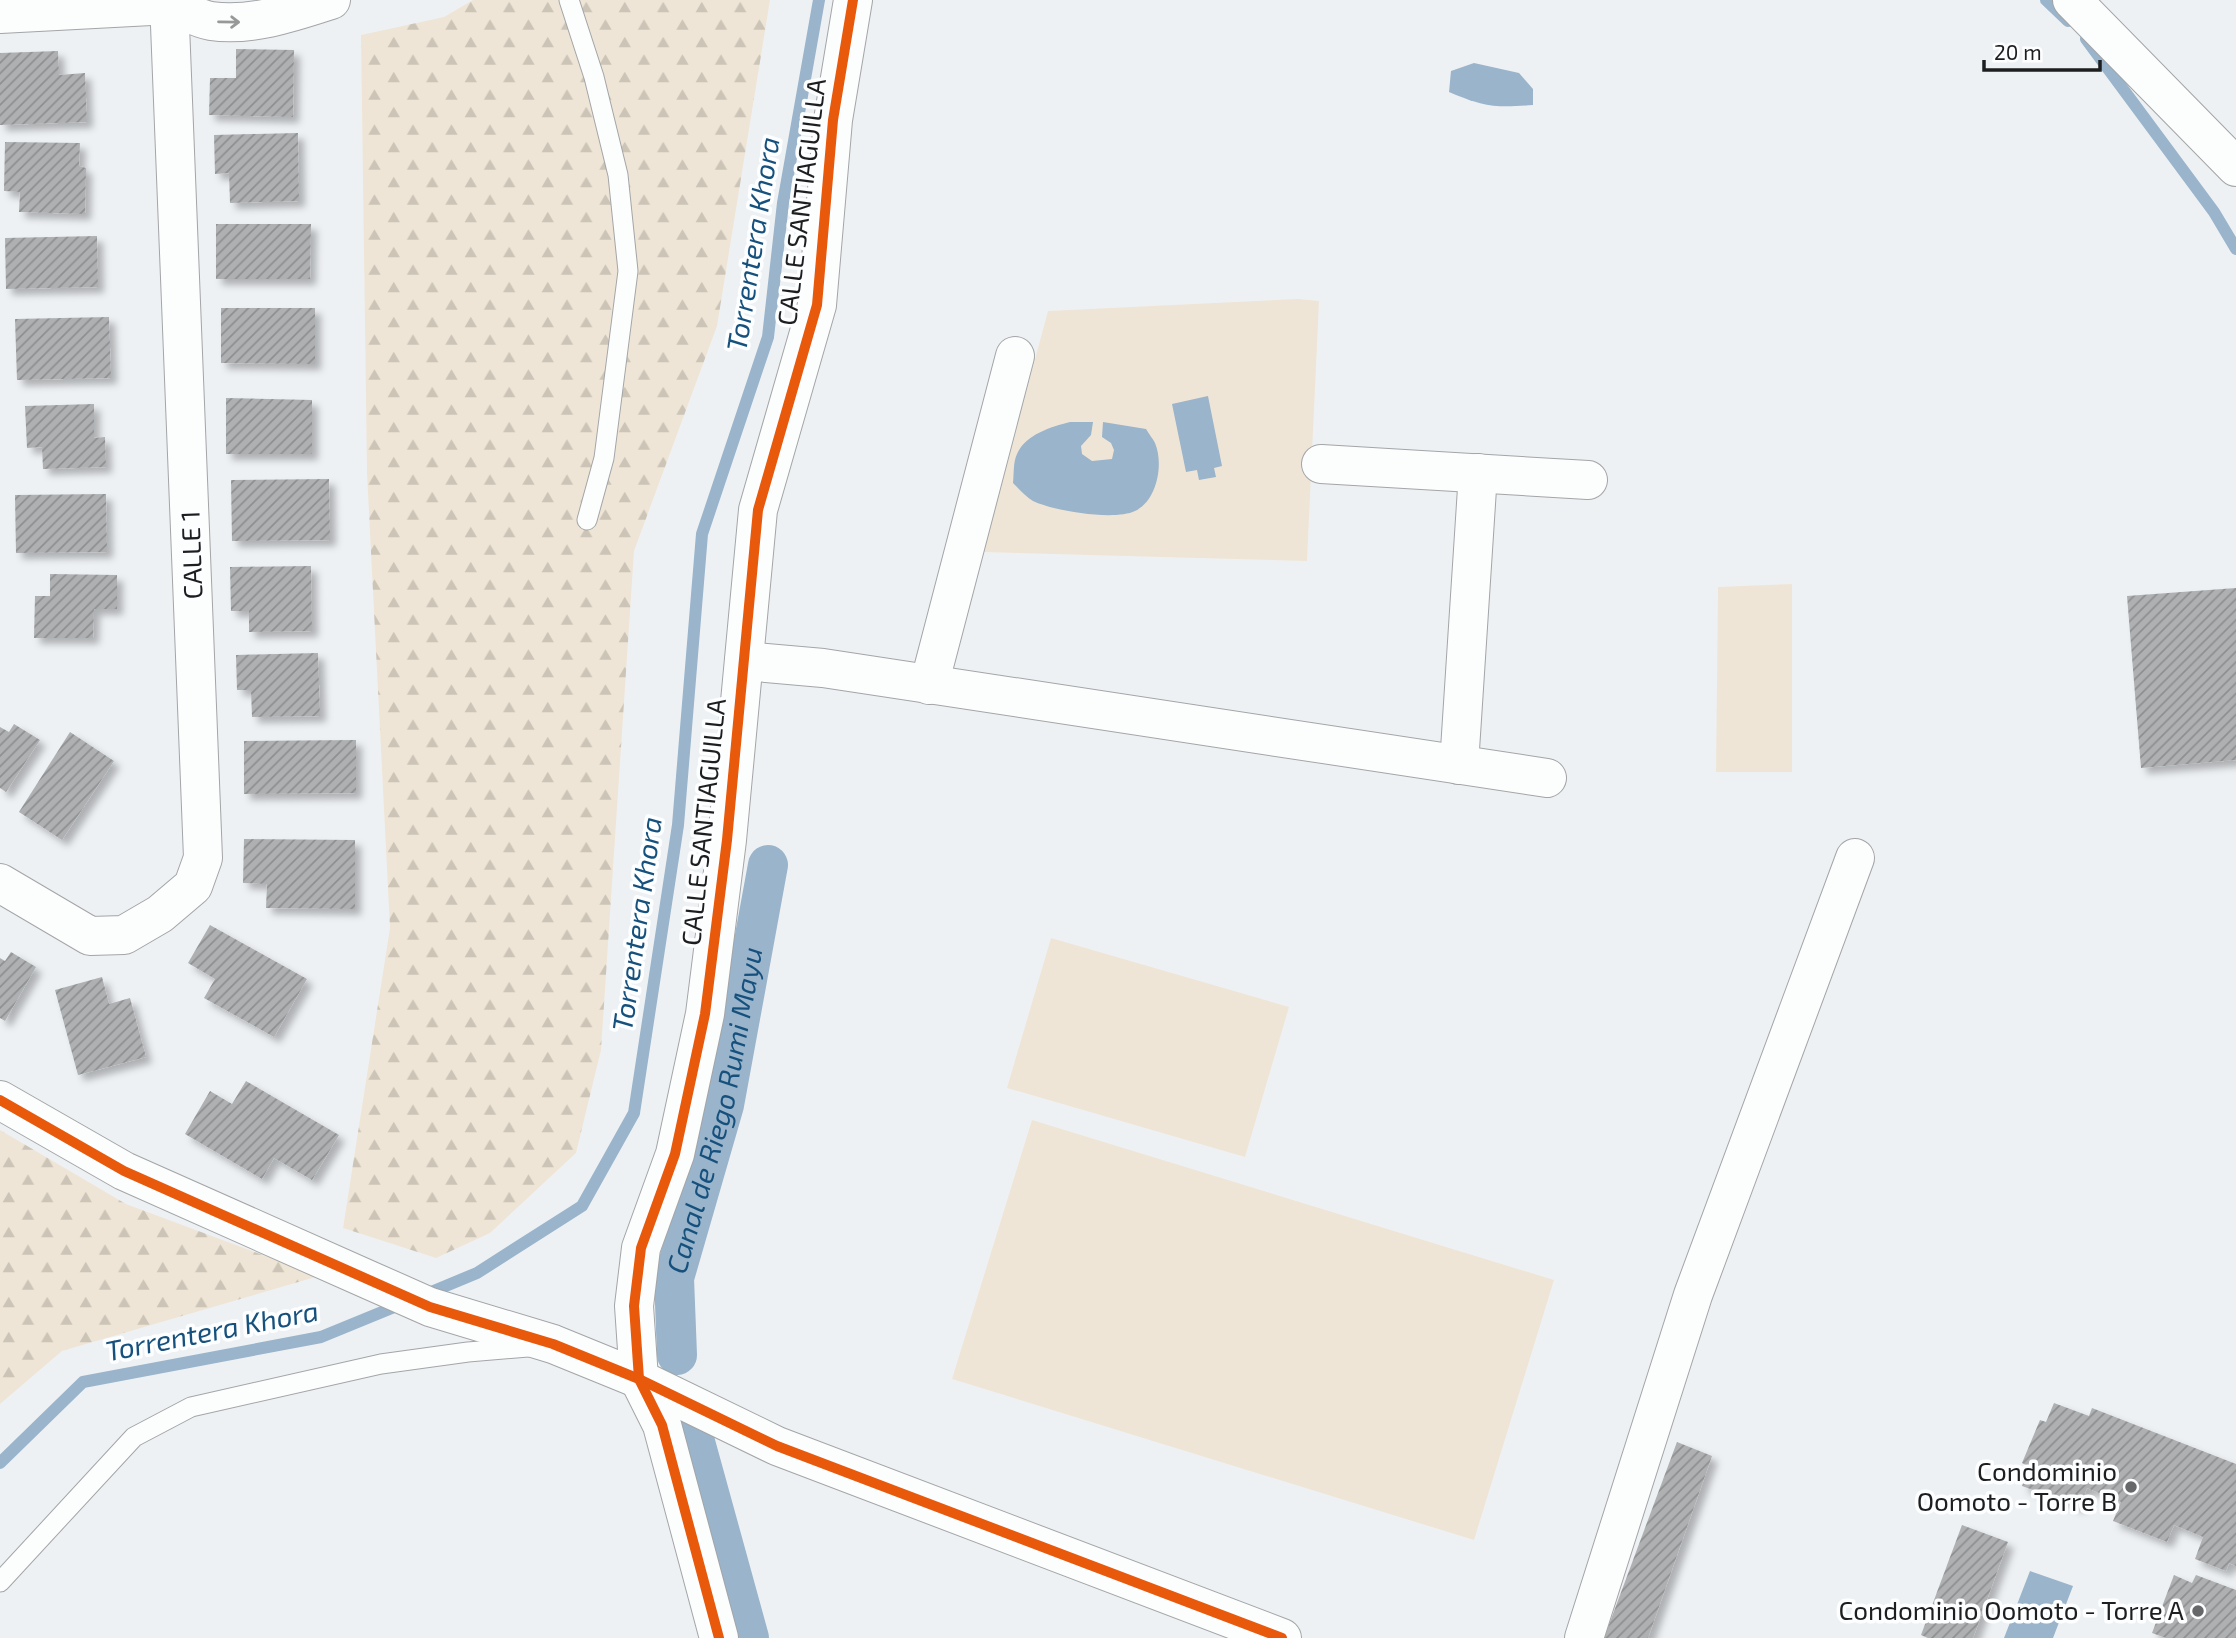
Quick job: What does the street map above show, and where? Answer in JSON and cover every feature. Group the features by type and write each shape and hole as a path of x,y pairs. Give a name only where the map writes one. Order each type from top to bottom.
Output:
{"street":[{"path":"0,14 174,2 209,21 241,22 290,13 331,0"},
{"name":"CALLE SANTIAGUILLA","path":"719,1638 662,1425 639,1379 634,1306 642,1248 675,1154 705,1014 726,840 758,510 817,305 833,120 853,0"},
{"path":"2072,0 2236,167"},
{"name":"CALLE 1","path":"0,883 90,936 124,935 160,914 193,886 203,858 174,2"},
{"path":"929,685 1015,356"},
{"path":"1321,464 1588,480"},
{"path":"1460,765 1478,473"},
{"path":"744,661 822,668 1547,778"},
{"path":"1584,1638 1693,1295 1855,858"},
{"path":"0,1100 124,1171 430,1307 553,1344 639,1379 777,1446 1282,1638"}],"lane":[{"path":"569,0 594,76 618,175 628,271 604,458 587,520"},
{"path":"0,1581 134,1437 191,1407 382,1364 553,1344"}],"green space":[{"path":"473,0 770,0 717,326 634,551 601,1050 576,1153 490,1233 436,1258 343,1228 390,928 367,473 361,35 444,17"},
{"path":"1298,299 1319,301 1307,561 983,552 1048,311"},
{"path":"1792,584 1792,772 1716,772 1718,587"},
{"path":"1051,938 1289,1007 1245,1157 1007,1088"},
{"path":"1032,1120 1554,1280 1474,1540 952,1379"},
{"path":"0,1130 126,1204 319,1276 62,1351 0,1404"}],"water":[{"path":"1474,63 1519,73 1533,89 1533,105 1490,105 1449,92 1451,71"},
{"path":"1208,396 1222,466 1214,468 1216,477 1199,480 1197,470 1186,472 1172,404"},
{"path":"1070,422 1093,422 1091,435 1081,446 1082,454 1092,461 1112,459 1114,450 1111,443 1102,437 1103,422 1146,429 1155,443 1159,461 1157,481 1143,506 1125,514 1113,515 1069,511 1033,501 1013,483 1016,457 1026,441 1047,429"},
{"path":"2030,1571 2073,1586 2053,1638 2004,1638"}],"building":[{"path":"236,49 294,50 293,117 209,115 210,78 236,78"},
{"path":"58,51 59,75 85,73 87,122 0,125 0,53"},
{"path":"298,133 299,201 230,203 229,173 215,174 214,135"},
{"path":"5,142 80,143 79,166 86,168 85,214 19,212 20,192 4,191"},
{"path":"216,224 311,224 310,279 216,279"},
{"path":"97,236 98,287 6,289 5,238"},
{"path":"221,308 315,308 315,364 221,363"},
{"path":"109,317 111,378 17,380 15,319"},
{"path":"226,398 312,400 312,454 226,454"},
{"path":"94,404 94,438 105,437 106,467 43,469 42,447 27,448 25,406"},
{"path":"329,479 330,540 232,541 231,480"},
{"path":"106,494 107,552 16,553 15,495"},
{"path":"311,566 312,631 249,632 249,611 231,611 230,567"},
{"path":"50,574 117,575 117,609 94,609 93,638 34,638 35,596 50,596"},
{"path":"2236,588 2236,760 2141,768 2127,596"},
{"path":"318,653 320,716 252,717 251,690 237,690 236,655"},
{"path":"14,724 40,740 6,792 0,788 0,727 9,732"},
{"path":"70,732 114,761 62,840 19,812"},
{"path":"356,740 356,793 244,794 244,741"},
{"path":"244,839 355,840 355,909 266,908 267,884 243,883"},
{"path":"210,925 307,979 274,1037 204,998 215,979 188,963"},
{"path":"11,952 36,967 5,1021 0,1018 0,958 5,961"},
{"path":"102,977 109,1004 130,998 146,1057 78,1075 55,990"},
{"path":"246,1081 339,1135 312,1180 274,1158 262,1179 185,1134 210,1091 232,1104"},
{"name":"Condominio Oomoto - Torre B","path":"2054,1403 2089,1416 2092,1408 2236,1464 2236,1566 2229,1563 2226,1571 2195,1559 2203,1537 2174,1525 2167,1542 2113,1521 2121,1502 2087,1488 2080,1507 2022,1486 2030,1467 2022,1463 2040,1420 2046,1422"},
{"path":"1677,1442 1712,1456 1648,1638 1604,1638"},
{"path":"1962,1525 2008,1542 1973,1638 1928,1638 1921,1635"},
{"name":"Condominio Oomoto - Torre A","path":"2174,1575 2192,1583 2196,1575 2236,1590 2236,1638 2166,1638 2152,1633"}],"waterway":[{"name":"Torrentera Khora","path":"424,1295 477,1273 582,1206 634,1113 678,825 702,534 768,337 783,203 819,0"},
{"path":"2046,0 2068,21"},
{"path":"2086,39 2214,212 2236,249"},
{"name":"Canal de Riego Rumi Mayu","path":"677,1355 674,1278 724,1105 768,865"},
{"name":"Torrentera Khora","path":"0,1463 83,1382 321,1337 404,1303"},
{"name":"Canal de Riego Rumi Mayu","path":"690,1424 749,1638"}],"cycle path":[{"path":"719,1638 662,1425 639,1379 634,1306 641,1248 675,1154 705,1014 727,840 758,510 817,305 833,120 853,0"},
{"path":"0,1100 124,1171 430,1307 553,1344 639,1379 777,1446 1282,1638"}],"place":[{"name":"Condominio Oomoto - Torre B","path":"2131,1487"},
{"name":"Condominio Oomoto - Torre A","path":"2198,1611"}]}
